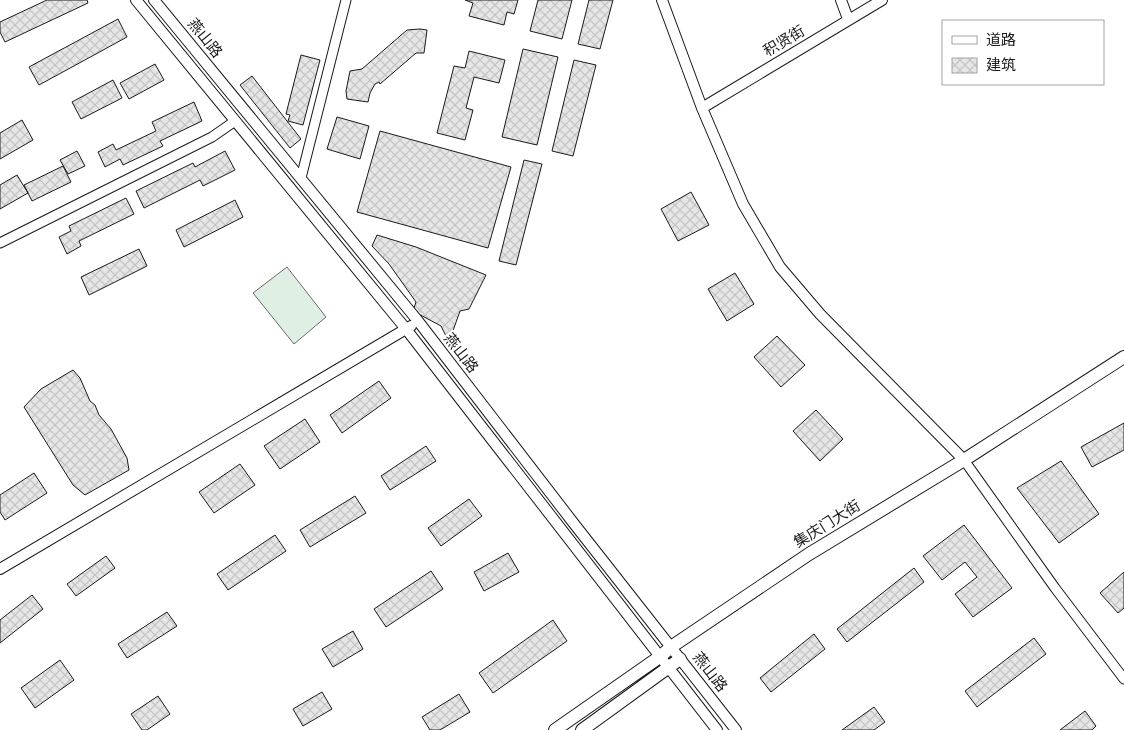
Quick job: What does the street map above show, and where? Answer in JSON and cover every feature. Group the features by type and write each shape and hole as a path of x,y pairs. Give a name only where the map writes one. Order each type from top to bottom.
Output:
{"main road":[{"name":"集庆门大街","path":"555,730 661,656 671,647 810,554 964,460 1124,357"},
{"path":"582,730 680,660"}],"street":[{"name":"燕山路","path":"136,0 406,329 661,656 716,730"},
{"name":"燕山路","path":"154,0 418,321 736,730"},
{"path":"301,178 346,0"},
{"path":"662,0 702,108 743,204 780,267 820,314 964,460 1054,588 1124,679"},
{"path":"841,0 848,19"},
{"name":"积贤街","path":"702,108 882,0"},
{"path":"0,243 212,137 235,121"},
{"path":"0,569 418,321"}],"green space":[{"path":"287,267 326,317 294,344 253,293"}],"building":[{"path":"47,0 87,0 88,3 5,42 0,32 0,22"},
{"path":"465,0 518,0 514,14 507,12 504,25 469,16 473,3"},
{"path":"538,0 572,0 562,39 530,31"},
{"path":"589,0 613,0 600,49 578,44"},
{"path":"118,19 127,37 39,85 29,67"},
{"path":"407,30 427,30 424,53 416,53 380,84 379,82 375,84 368,102 347,99 346,91 350,71 362,69"},
{"path":"523,49 558,57 537,145 502,137"},
{"path":"469,51 505,60 499,83 474,77 466,108 473,110 465,140 437,133 454,66 465,68"},
{"path":"301,55 320,60 303,125 288,121 290,115 286,114"},
{"path":"574,60 596,65 573,156 552,151"},
{"path":"155,64 164,80 129,99 120,83"},
{"path":"252,76 301,139 290,148 240,85"},
{"path":"113,80 122,98 81,119 72,102"},
{"path":"194,102 202,121 160,141 163,146 123,165 120,159 105,167 98,152 113,144 116,150 156,131 152,122"},
{"path":"337,117 369,126 360,159 327,149"},
{"path":"22,120 33,140 0,159 0,133"},
{"path":"380,131 511,167 488,248 357,212"},
{"path":"77,151 85,166 68,174 60,160"},
{"path":"225,151 235,170 203,186 200,180 144,208 136,191 193,163 195,167"},
{"path":"524,160 542,164 516,265 499,261"},
{"path":"63,166 71,182 32,201 24,185"},
{"path":"17,175 28,193 0,209 0,185"},
{"path":"691,192 709,225 678,241 661,209"},
{"path":"126,198 134,214 79,241 81,246 67,254 59,237 71,231 69,226"},
{"path":"235,200 243,217 184,247 176,230"},
{"path":"377,235 416,247 486,275 469,309 460,311 449,342 441,326 413,311 416,302 389,264 372,246"},
{"path":"139,249 147,266 89,295 81,277"},
{"path":"735,273 754,304 727,321 708,289"},
{"path":"777,336 805,365 781,387 754,357"},
{"path":"73,370 80,378 90,401 95,405 99,415 111,429 127,458 129,470 85,495 73,485 24,407 41,389"},
{"path":"379,381 391,398 342,433 330,415"},
{"path":"816,410 843,439 820,461 793,431"},
{"path":"305,419 320,442 280,469 264,446"},
{"path":"1124,423 1124,450 1092,467 1081,447"},
{"path":"426,446 436,461 390,490 381,476"},
{"path":"1061,461 1099,514 1059,543 1017,488"},
{"path":"240,464 255,485 214,513 199,492"},
{"path":"34,473 47,493 5,520 0,512 0,495"},
{"path":"355,496 366,513 310,547 300,530"},
{"path":"469,499 482,516 441,546 428,528"},
{"path":"964,525 1012,588 973,617 955,594 977,577 965,562 942,580 923,556"},
{"path":"275,535 286,551 228,590 217,574"},
{"path":"508,553 519,572 484,591 474,572"},
{"path":"106,556 115,568 76,596 67,584"},
{"path":"914,568 924,582 847,642 837,629"},
{"path":"431,571 443,589 386,627 374,609"},
{"path":"1124,572 1124,608 1118,613 1100,593"},
{"path":"32,595 43,609 0,643 0,620"},
{"path":"167,612 177,626 127,658 118,644"},
{"path":"553,620 567,641 493,693 479,673"},
{"path":"353,631 363,649 333,667 322,649"},
{"path":"814,634 825,649 771,692 760,678"},
{"path":"1034,638 1046,654 977,707 965,691"},
{"path":"60,660 74,680 35,708 21,688"},
{"path":"322,692 332,709 303,726 293,709"},
{"path":"459,694 470,712 440,730 430,730 422,717"},
{"path":"158,696 170,714 147,730 142,730 131,714"},
{"path":"874,707 885,722 874,730 842,730"},
{"path":"1085,711 1096,726 1092,730 1060,730"}]}
